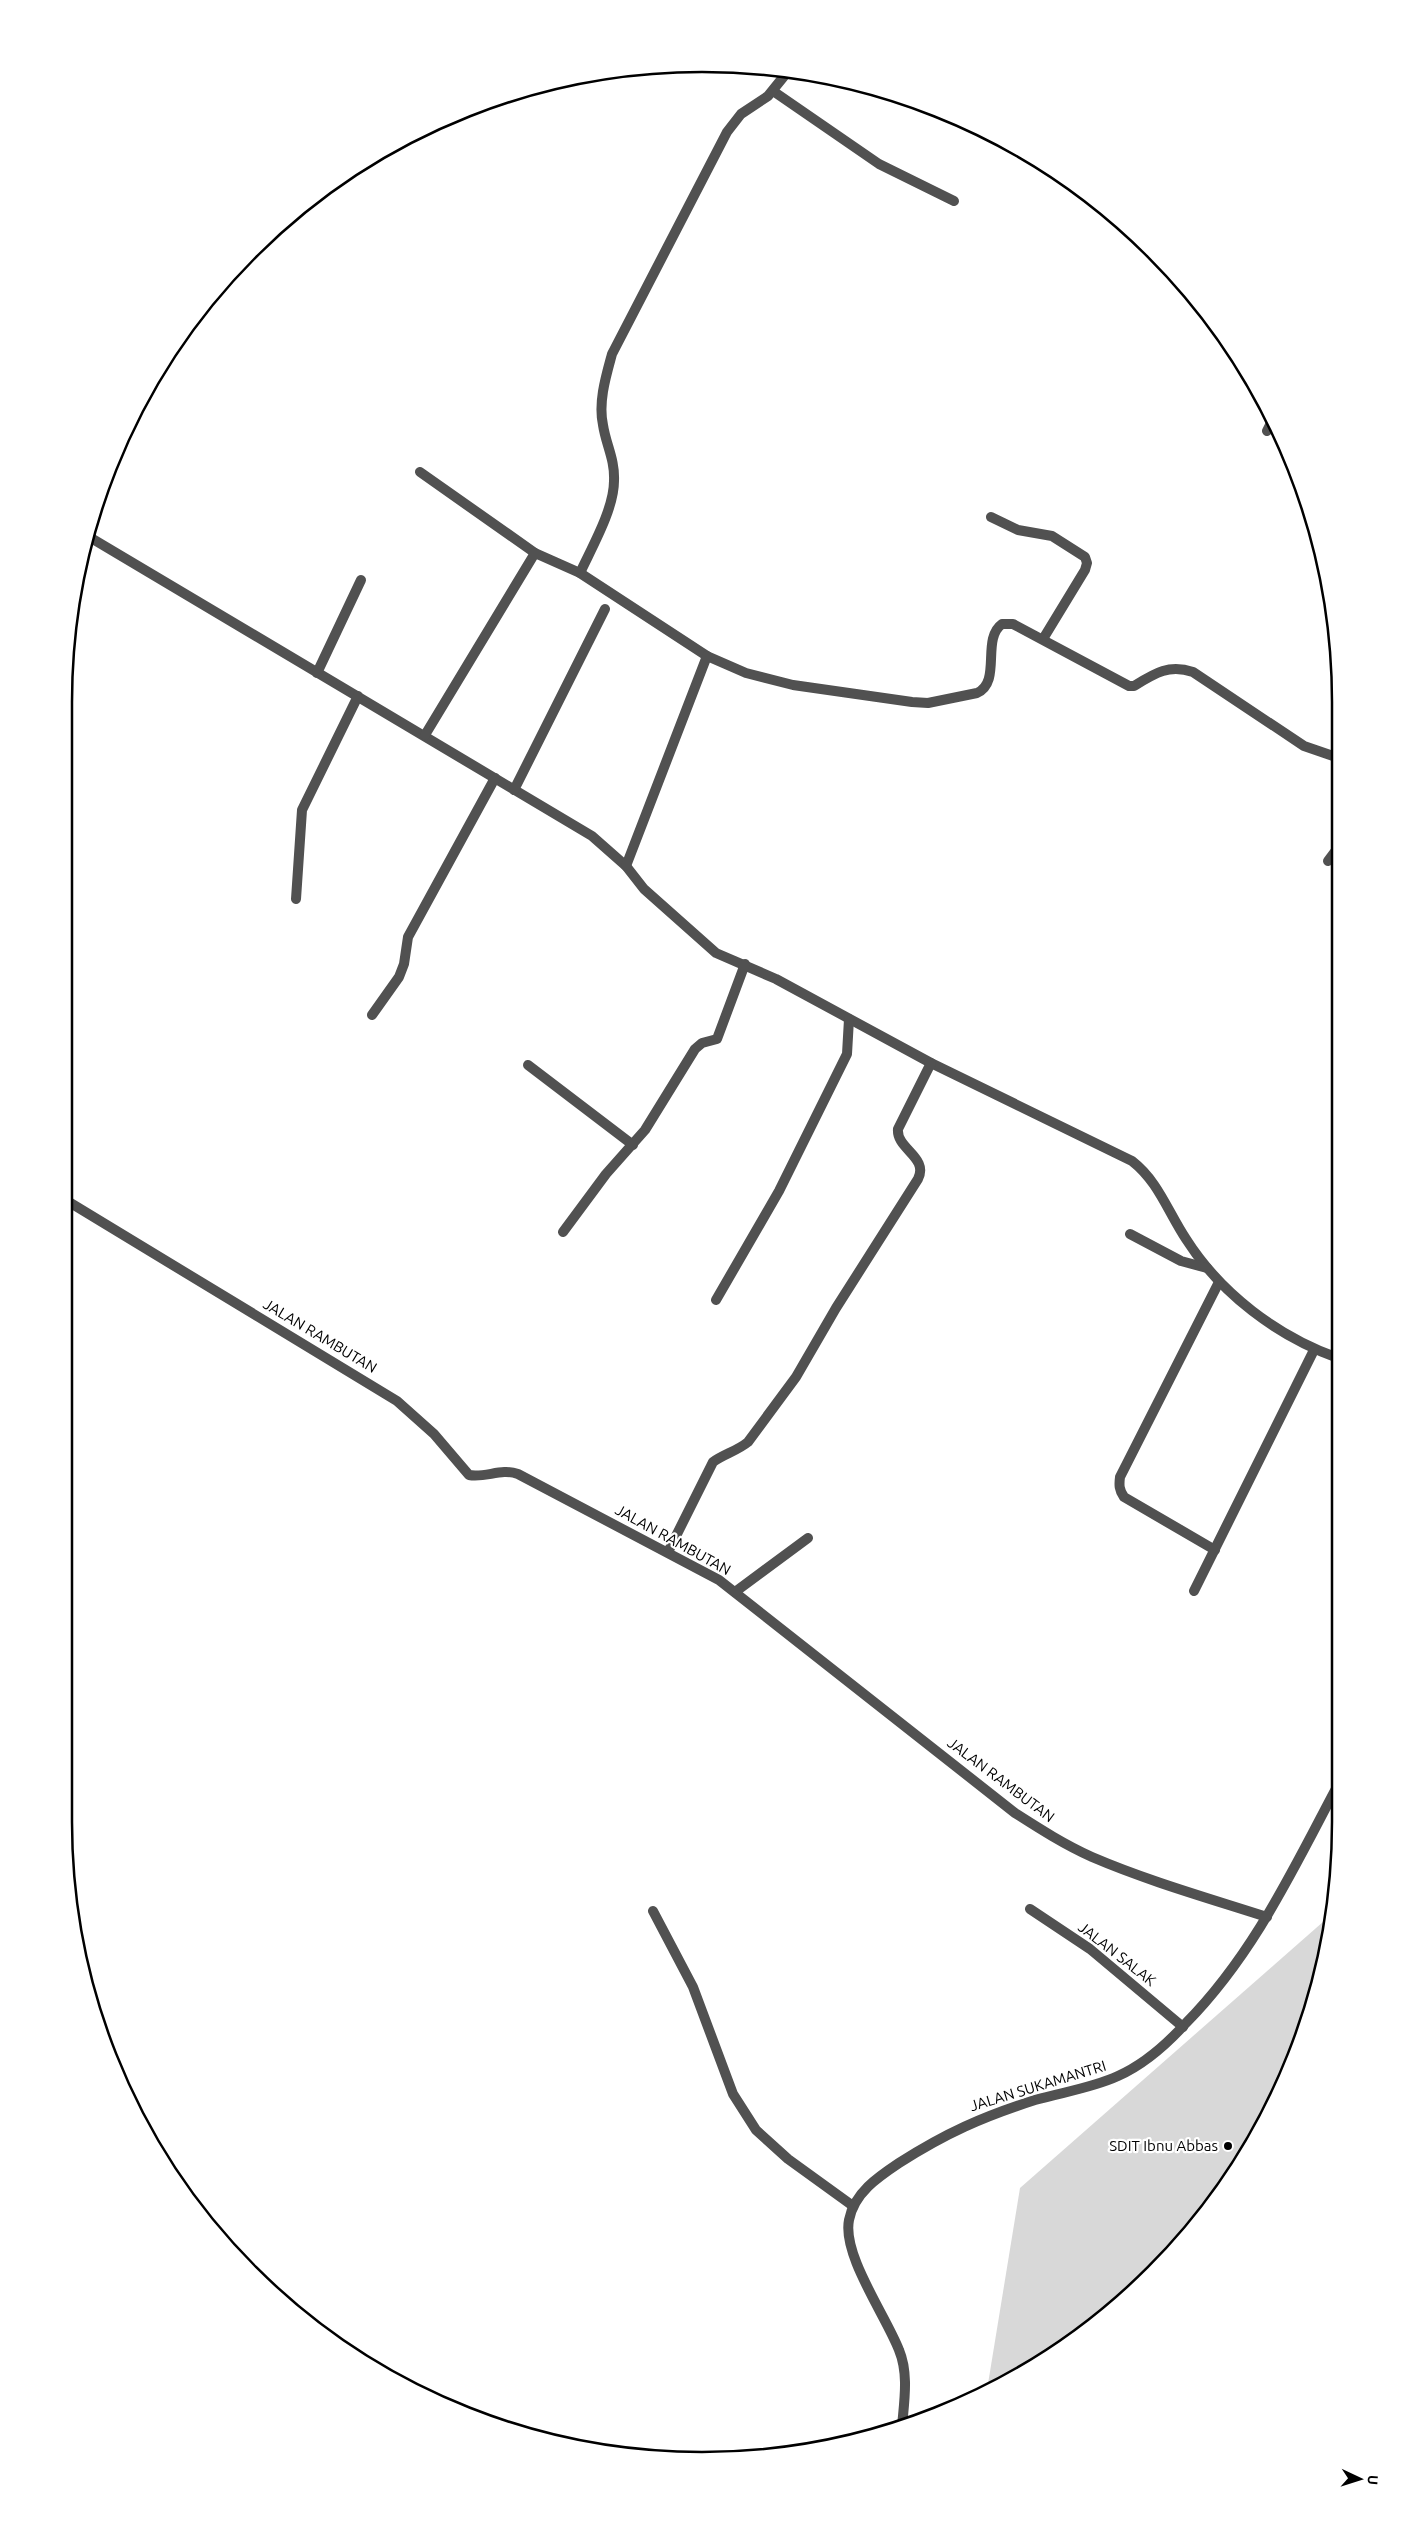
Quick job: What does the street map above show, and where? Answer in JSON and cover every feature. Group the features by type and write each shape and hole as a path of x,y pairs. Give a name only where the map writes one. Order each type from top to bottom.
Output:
{"street":[{"path":"580,573 608,507 614,482 613,455 602,424 606,374 612,354 727,132 741,114 773,91 783,78"},
{"path":"773,91 879,164 954,201"},
{"path":"420,472 535,553 580,573 707,656 746,673 793,685 897,701 928,703 977,693 986,687 996,632 1002,624 1019,626 1129,686 1134,686 1164,669 1177,668 1194,672 1304,746 1332,756"},
{"path":"991,517 1018,530 1052,536 1086,560 1085,570 1042,639"},
{"path":"94,540 592,836 626,866 644,888 706,946 716,953 745,964 931,1063 1132,1161 1146,1172 1155,1184 1178,1226 1219,1282 1257,1315 1314,1350 1332,1356"},
{"path":"425,735 535,553"},
{"path":"317,673 361,580"},
{"path":"514,790 605,609"},
{"path":"626,866 707,656"},
{"path":"296,899 299,832 302,810 310,789 358,696"},
{"path":"372,1015 399,977 404,964 408,937 495,778"},
{"path":"1328,861 1332,856"},
{"path":"563,1232 606,1174 633,1145 695,1049 702,1043 717,1039 745,964"},
{"path":"716,1300 779,1191 846,1054 849,1018"},
{"path":"668,1552 713,1462 739,1449 748,1442 796,1377 836,1308 918,1179 921,1171 919,1162 898,1137 898,1129 931,1063"},
{"path":"528,1065 633,1145"},
{"name":"JALAN RAMBUTAN","path":"72,1204 397,1401 434,1434 469,1475 477,1476 503,1471 518,1474 704,1571 735,1592 1015,1813 1048,1834 1090,1856 1133,1874 1266,1917"},
{"path":"1130,1234 1175,1258 1207,1268"},
{"path":"1215,1550 1124,1497 1119,1482 1219,1282"},
{"path":"1194,1591 1314,1350"},
{"path":"735,1592 808,1538"},
{"name":"JALAN SUKAMANTRI","path":"853,2206 874,2181 947,2134 975,2120 1119,2076 1165,2045 1221,1985 1242,1957 1332,1796"},
{"name":"JALAN SALAK","path":"1030,1910 1090,1949 1183,2027"},
{"path":"653,1911 693,1986 733,2094 756,2130 788,2158 853,2206 849,2221 851,2248 900,2351 904,2365 903,2419"}],"shaded area":[{"path":"1324,1921 1311,1985 1285,2063 1248,2137 1226,2172 1176,2237 1118,2295 1053,2345 988,2383 1020,2188"}],"place":[{"name":"SDIT Ibnu Abbas","path":"1228,2146"}]}
